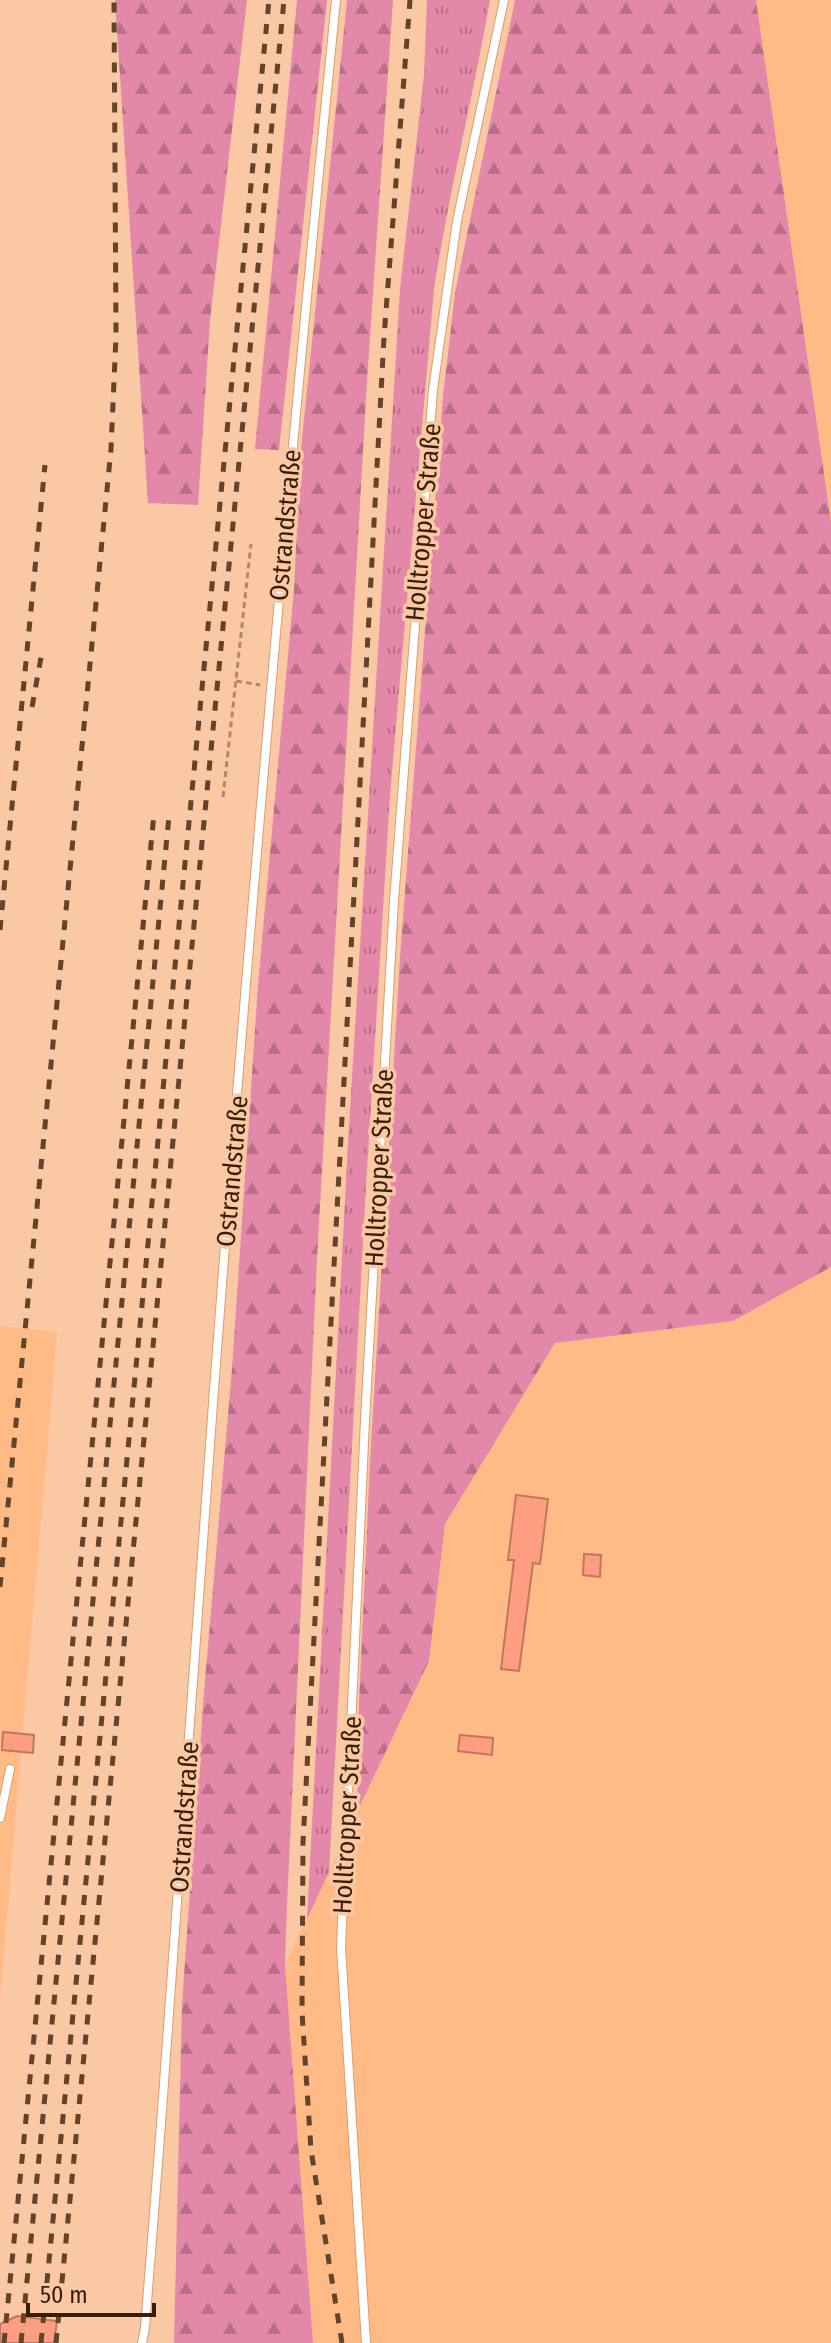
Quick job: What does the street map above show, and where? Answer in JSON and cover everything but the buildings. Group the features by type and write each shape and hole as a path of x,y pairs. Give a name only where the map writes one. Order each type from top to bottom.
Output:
{"lane":[{"name":"Ostrandstraße","path":"142,2343 162,2129 214,1398 271,686 336,0"},
{"name":"Holltropper Straße","path":"366,2343 341,1947 365,1420 393,917 433,390 457,221 504,0"},
{"path":"0,1818 10,1769"}],"path":[{"path":"223,797 251,544"},
{"path":"236,681 271,686"}],"shaded area":[{"path":"756,0 831,0 831,521"},
{"path":"831,1267 831,2343 313,2343 285,1964 429,1661 445,1524 555,1343 733,1321"},
{"path":"0,1326 57,1332 0,1998"}],"green space":[{"path":"115,0 247,0 210,320 198,505 148,503"},
{"path":"297,0 327,0 279,450 255,449"},
{"path":"347,0 393,0 367,381 317,1258 287,1905 285,1964 313,2343 174,2343 182,2004 204,1692 232,1369 258,985 294,589 301,449"},
{"path":"427,0 490,0 434,289 390,795 329,1872 307,1919 348,1143 400,289 424,74"},
{"path":"515,0 756,0 831,522 831,1267 733,1321 555,1343 445,1524 429,1661 357,1812 370,1462 400,957 443,396 455,293"}],"railway":[{"path":"0,1587 111,449 116,336 114,0"},
{"path":"41,2343 269,0"},
{"path":"56,2343 284,0"},
{"path":"342,2343 311,2150 302,2012 303,1842 384,337 410,0"},
{"path":"0,930 45,465"},
{"path":"32,707 42,652"},
{"path":"4,2343 154,814"},
{"path":"21,2343 169,816"}]}
